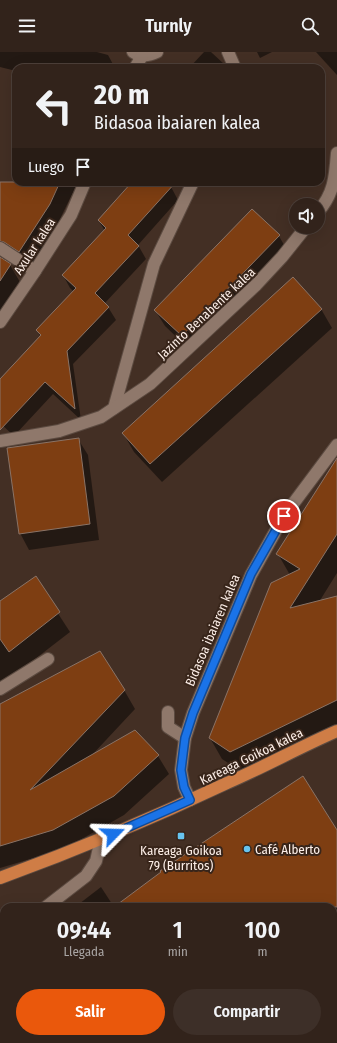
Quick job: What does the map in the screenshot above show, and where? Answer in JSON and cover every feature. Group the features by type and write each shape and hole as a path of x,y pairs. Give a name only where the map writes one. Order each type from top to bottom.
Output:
{"main road":[{"name":"Kareaga Goikoa kalea","path":"0,878 101,839 229,783 304,745 337,731"}],"street":[{"path":"136,64 138,54 149,55 157,52"},
{"path":"228,52 233,64"},
{"path":"325,203 335,179 337,153"},
{"name":"Axular kalea","path":"0,322 71,215 83,186"},
{"path":"114,408 154,264 192,186"},
{"name":"Jazinto Benabente kalea","path":"0,441 59,431 101,417 150,384 256,285 282,257 300,234"},
{"path":"0,248 35,271"},
{"name":"Bidasoa ibaiaren kalea","path":"190,800 184,787 181,770 185,738 193,713 251,574 284,516 337,445"},
{"path":"0,689 48,659"},
{"path":"168,712 168,727 185,738"},
{"path":"51,903 86,876 96,861 101,839"}],"building":[{"path":"0,182 12,182 12,186 58,186 50,204 19,252 0,241"},
{"path":"128,186 172,186 128,235 139,246 95,293 109,307 67,351 75,409 45,382 0,430 0,379 41,335 36,330 76,288 62,275 106,228 98,220"},
{"path":"252,209 280,235 182,336 154,310"},
{"path":"0,257 11,264 0,281"},
{"path":"293,277 322,309 150,464 122,433"},
{"path":"79,438 90,524 19,534 7,448"},
{"path":"337,458 337,534 290,608 337,596 337,700 230,752 209,738 271,583 300,569 276,554"},
{"path":"36,576 60,612 9,652 0,639 0,601"},
{"path":"100,651 125,690 30,790 135,730 159,755 114,796 53,830 0,846 0,704"},
{"path":"303,776 337,830 337,903 119,903 161,872 160,871"}],"place":[{"name":"Kareaga Goikoa 79 (Burritos)","path":"181,836"},
{"name":"Café Alberto","path":"247,849"}],"route":[{"path":"113,834 137,825 190,800 184,787 181,770 185,738 193,713 251,574 284,516"}]}
